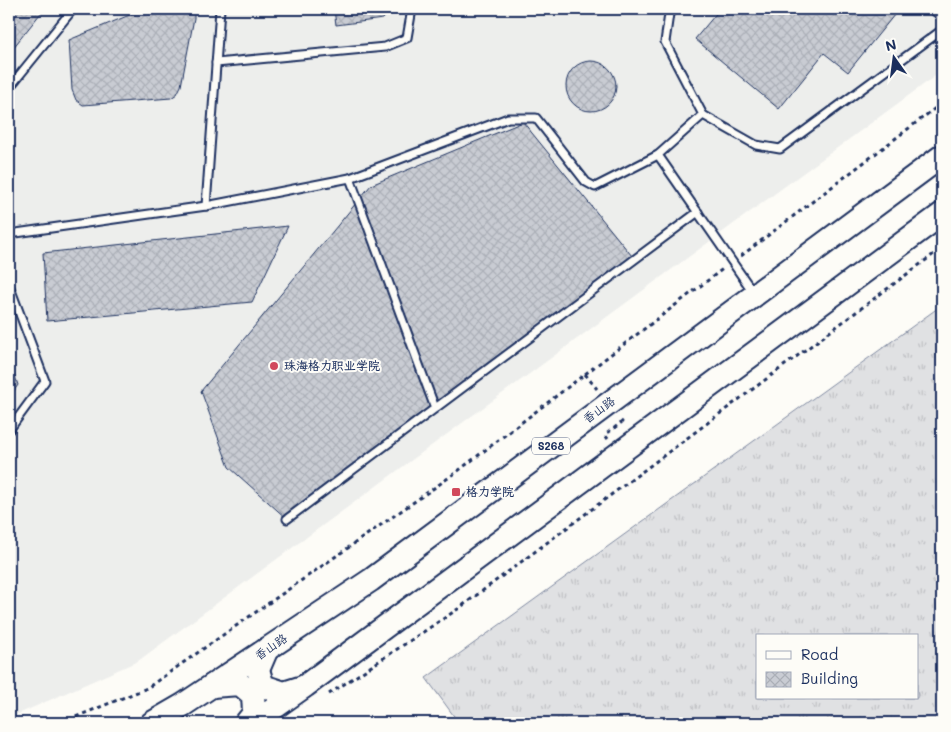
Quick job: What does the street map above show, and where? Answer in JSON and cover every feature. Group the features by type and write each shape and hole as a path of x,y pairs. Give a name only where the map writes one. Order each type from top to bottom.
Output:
{"main road":[{"name":"香山路","path":"152,723 212,686 371,580 942,156"},
{"path":"247,723 272,710 305,686 942,214"},
{"path":"267,649 258,670 264,686 284,692 305,686"},
{"path":"212,686 240,684 252,695 254,714 247,723"}],"lane":[{"path":"9,88 73,9"},
{"path":"206,206 220,9"},
{"path":"216,63 385,47 407,38 412,9"},
{"path":"673,9 669,14 665,42 703,115 756,145 780,149 942,30"},
{"path":"932,9 942,17"},
{"path":"9,234 206,206 350,178 508,118 536,118 586,182 595,187 658,155 703,115"},
{"path":"658,155 755,295"},
{"path":"350,178 435,408"},
{"path":"287,519 698,212"},
{"path":"9,285 45,381 9,430"}],"path":[{"path":"61,723 147,688 454,474 942,102"},
{"path":"326,696 458,610 942,248"}],"shaded area":[{"name":"珠海格力职业学院","path":"9,9 942,9 942,71 138,661 9,718"}],"green space":[{"path":"942,305 942,723 459,723 426,678"}],"building":[{"path":"9,9 44,9 9,53"},
{"path":"144,9 194,9 181,86 177,94 171,98 83,105 76,100 72,90 69,40"},
{"path":"334,9 391,9 383,19 336,25"},
{"path":"720,9 899,9 848,72 824,53 779,109 695,39"},
{"path":"586,61 596,61 609,68 616,81 616,91 609,104 596,111 586,111 577,107 570,100 566,91 566,81 570,72 577,65"},
{"path":"523,122 632,256 287,519 229,467 201,391 371,185"},
{"path":"288,226 252,302 47,321 43,253"},
{"path":"9,359 18,385 9,398"}],"place":[{"name":"珠海格力职业学院","path":"274,366"},
{"name":"格力学院","path":"456,492"}]}
